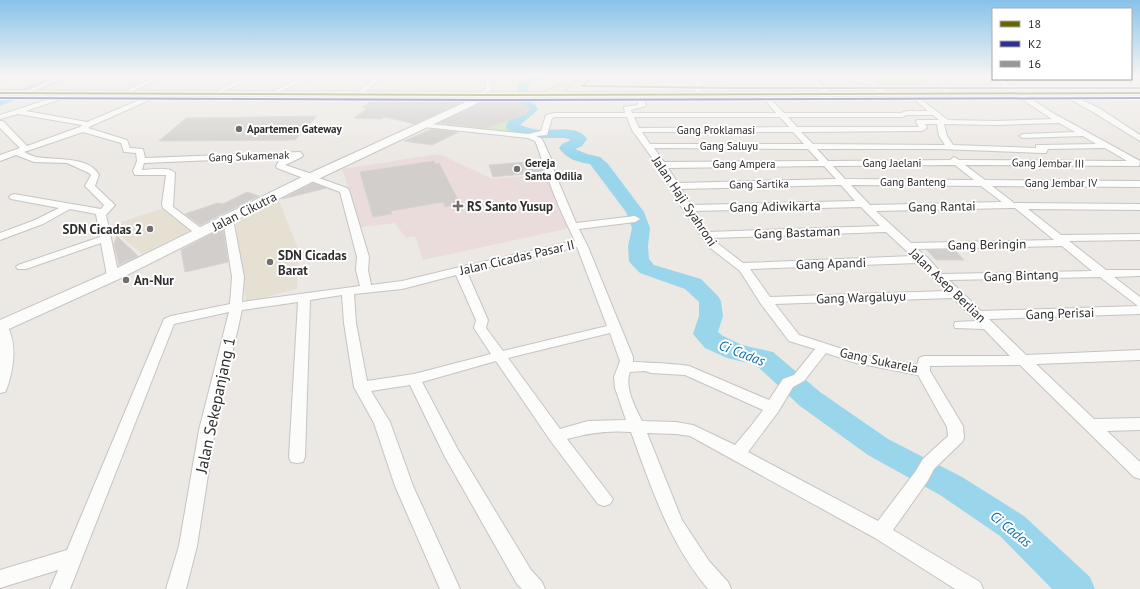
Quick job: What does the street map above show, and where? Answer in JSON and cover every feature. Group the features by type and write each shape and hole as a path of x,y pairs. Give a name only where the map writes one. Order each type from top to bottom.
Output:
{"main road":[{"name":"Jalan Cikutra","path":"0,326 113,276 311,177 469,103"}],"street":[{"path":"0,117 43,103"},
{"path":"0,158 85,127 138,103"},
{"path":"628,115 627,109 642,106 642,103"},
{"name":"Jalan Asep Berlian","path":"771,103 865,206 941,277 1023,360 1140,472"},
{"path":"924,103 936,113 943,122 943,136 950,148"},
{"path":"1033,103 1139,164"},
{"path":"1082,103 1140,139"},
{"path":"18,112 85,127 124,142 127,150 140,151 141,160 137,171 138,173 171,173 167,204 168,208 200,233"},
{"path":"424,124 533,134 544,133 549,117 554,115 902,115 907,113 936,113"},
{"name":"Jalan Haji Syahroni","path":"628,115 636,130 676,186 687,208 712,245 740,266 788,332 794,338 824,347"},
{"path":"943,122 996,123 1062,121"},
{"name":"Gang Proklamasi","path":"636,130 922,130 923,129 920,122 943,122"},
{"path":"0,123 26,149"},
{"name":"Jalan Cicadas Pasar II","path":"74,556 168,322 174,319 236,307 402,285 460,270 580,243 572,227 550,171 548,161 538,139 533,134"},
{"path":"1024,136 1086,134"},
{"name":"Gang Saluyu","path":"647,146 940,147 1043,151 1044,150 1039,147 1107,146"},
{"path":"940,147 982,182 1061,240 1140,303"},
{"path":"14,198 102,212 110,206 90,186 95,175 93,171 68,161 34,158 16,152"},
{"path":"1119,152 1140,153"},
{"name":"Gang Sukamenak","path":"141,160 297,154 300,155 282,163 280,166 311,177"},
{"name":"Gang Jaelani","path":"827,164 957,162"},
{"name":"Gang Jembar III","path":"957,162 1139,164"},
{"name":"Gang Ampera","path":"662,165 827,164"},
{"path":"311,177 344,190 363,257 362,270 366,289"},
{"name":"Gang Banteng","path":"843,182 982,182"},
{"name":"Gang Sartika","path":"676,186 843,182"},
{"name":"Gang Jembar IV","path":"982,182 1140,184"},
{"path":"0,237 39,222 69,206"},
{"name":"Gang Rantai","path":"865,206 1140,207"},
{"name":"Gang Adiwikarta","path":"687,208 865,206"},
{"path":"102,212 101,214 108,257 113,276"},
{"name":"Jalan Sekepanjang 1","path":"176,589 188,546 207,430 236,307 238,278 228,219"},
{"path":"572,227 635,219"},
{"name":"Gang Bastaman","path":"705,235 889,229"},
{"name":"Gang Beringin","path":"908,246 1140,237"},
{"path":"22,267 106,238"},
{"path":"580,243 614,322 614,328 626,356 627,367 621,377 622,389 631,417 637,427 668,509 676,526 702,567 722,589"},
{"name":"Gang Apandi","path":"740,266 922,260"},
{"path":"460,270 482,320 480,328 556,436 604,499"},
{"name":"Gang Bintang","path":"941,277 1140,273"},
{"path":"348,291 350,323 361,387 382,422 404,486 450,589"},
{"name":"Gang Wargaluyu","path":"765,301 957,294"},
{"path":"297,457 304,298"},
{"name":"Gang Perisai","path":"979,315 1140,310"},
{"path":"960,325 989,324"},
{"path":"0,326 4,336 6,357 0,388"},
{"path":"361,387 414,379 499,356 614,328"},
{"path":"737,454 757,430 793,380 824,347"},
{"name":"Gang Sukarela","path":"824,347 856,358 923,371 924,361 1023,360"},
{"path":"1023,360 1140,355"},
{"path":"627,367 647,366 650,368 680,369 689,371 773,408"},
{"path":"881,532 934,456 956,438 955,426 923,371"},
{"path":"414,379 452,452 524,577 535,589"},
{"path":"1091,425 1140,424"},
{"path":"556,436 588,427 643,426 686,429 737,454 881,532 973,589"},
{"path":"0,579 74,556"},
{"path":"60,589 74,556"}],"shaded area":[{"name":"RS Santo Yusup","path":"439,154 492,179 548,174 570,228 423,260 415,236 406,238 395,223 361,227 342,169"},
{"name":"SDN Cicadas Barat","path":"279,201 299,251 297,289 246,302 236,223"},
{"name":"SDN Cicadas 2","path":"164,208 190,231 142,254 109,226"}],"green space":[{"path":"481,103 518,103 524,106 532,114 521,116 514,121 513,127 530,133 525,135 440,125"}],"building":[{"path":"368,103 458,103 415,124 385,117 381,119 354,118 368,108 362,108"},
{"path":"479,103 522,103 530,109 525,114 486,128 439,123"},
{"name":"Apartemen Gateway","path":"317,116 295,140 159,141 186,118"},
{"path":"432,129 459,132 432,145 404,141"},
{"path":"434,161 435,164 439,163 458,200 456,200 458,204 445,207 443,202 391,211 392,214 373,217 360,172"},
{"name":"Gereja Santa Odilia","path":"541,161 544,172 493,177 489,165"},
{"path":"313,183 327,188 282,199"},
{"path":"247,192 259,196 200,225 185,214 218,203 223,204"},
{"path":"223,228 228,262 185,272 181,250"},
{"path":"117,236 138,256 119,265 114,244"},
{"path":"927,250 955,250 964,260 936,260"}],"waterway":[{"name":"Ci Cadas","path":"524,103 530,107 531,110 519,118 513,124 513,127 538,134 565,134 575,136 580,139 577,143 566,148 571,153 583,158 595,160 602,167 635,212 641,228 638,246 639,261 647,269 693,284 710,301 711,316 705,334 714,342 736,352 764,358 810,399 878,447 951,486 1012,526 1077,589"}],"place":[{"name":"Apartemen Gateway","path":"239,129"},
{"name":"Gereja Santa Odilia","path":"517,169"},
{"name":"RS Santo Yusup","path":"458,206"},
{"name":"SDN Cicadas 2","path":"150,229"},
{"name":"SDN Cicadas Barat","path":"270,262"},
{"name":"An-Nur","path":"126,280"}]}
